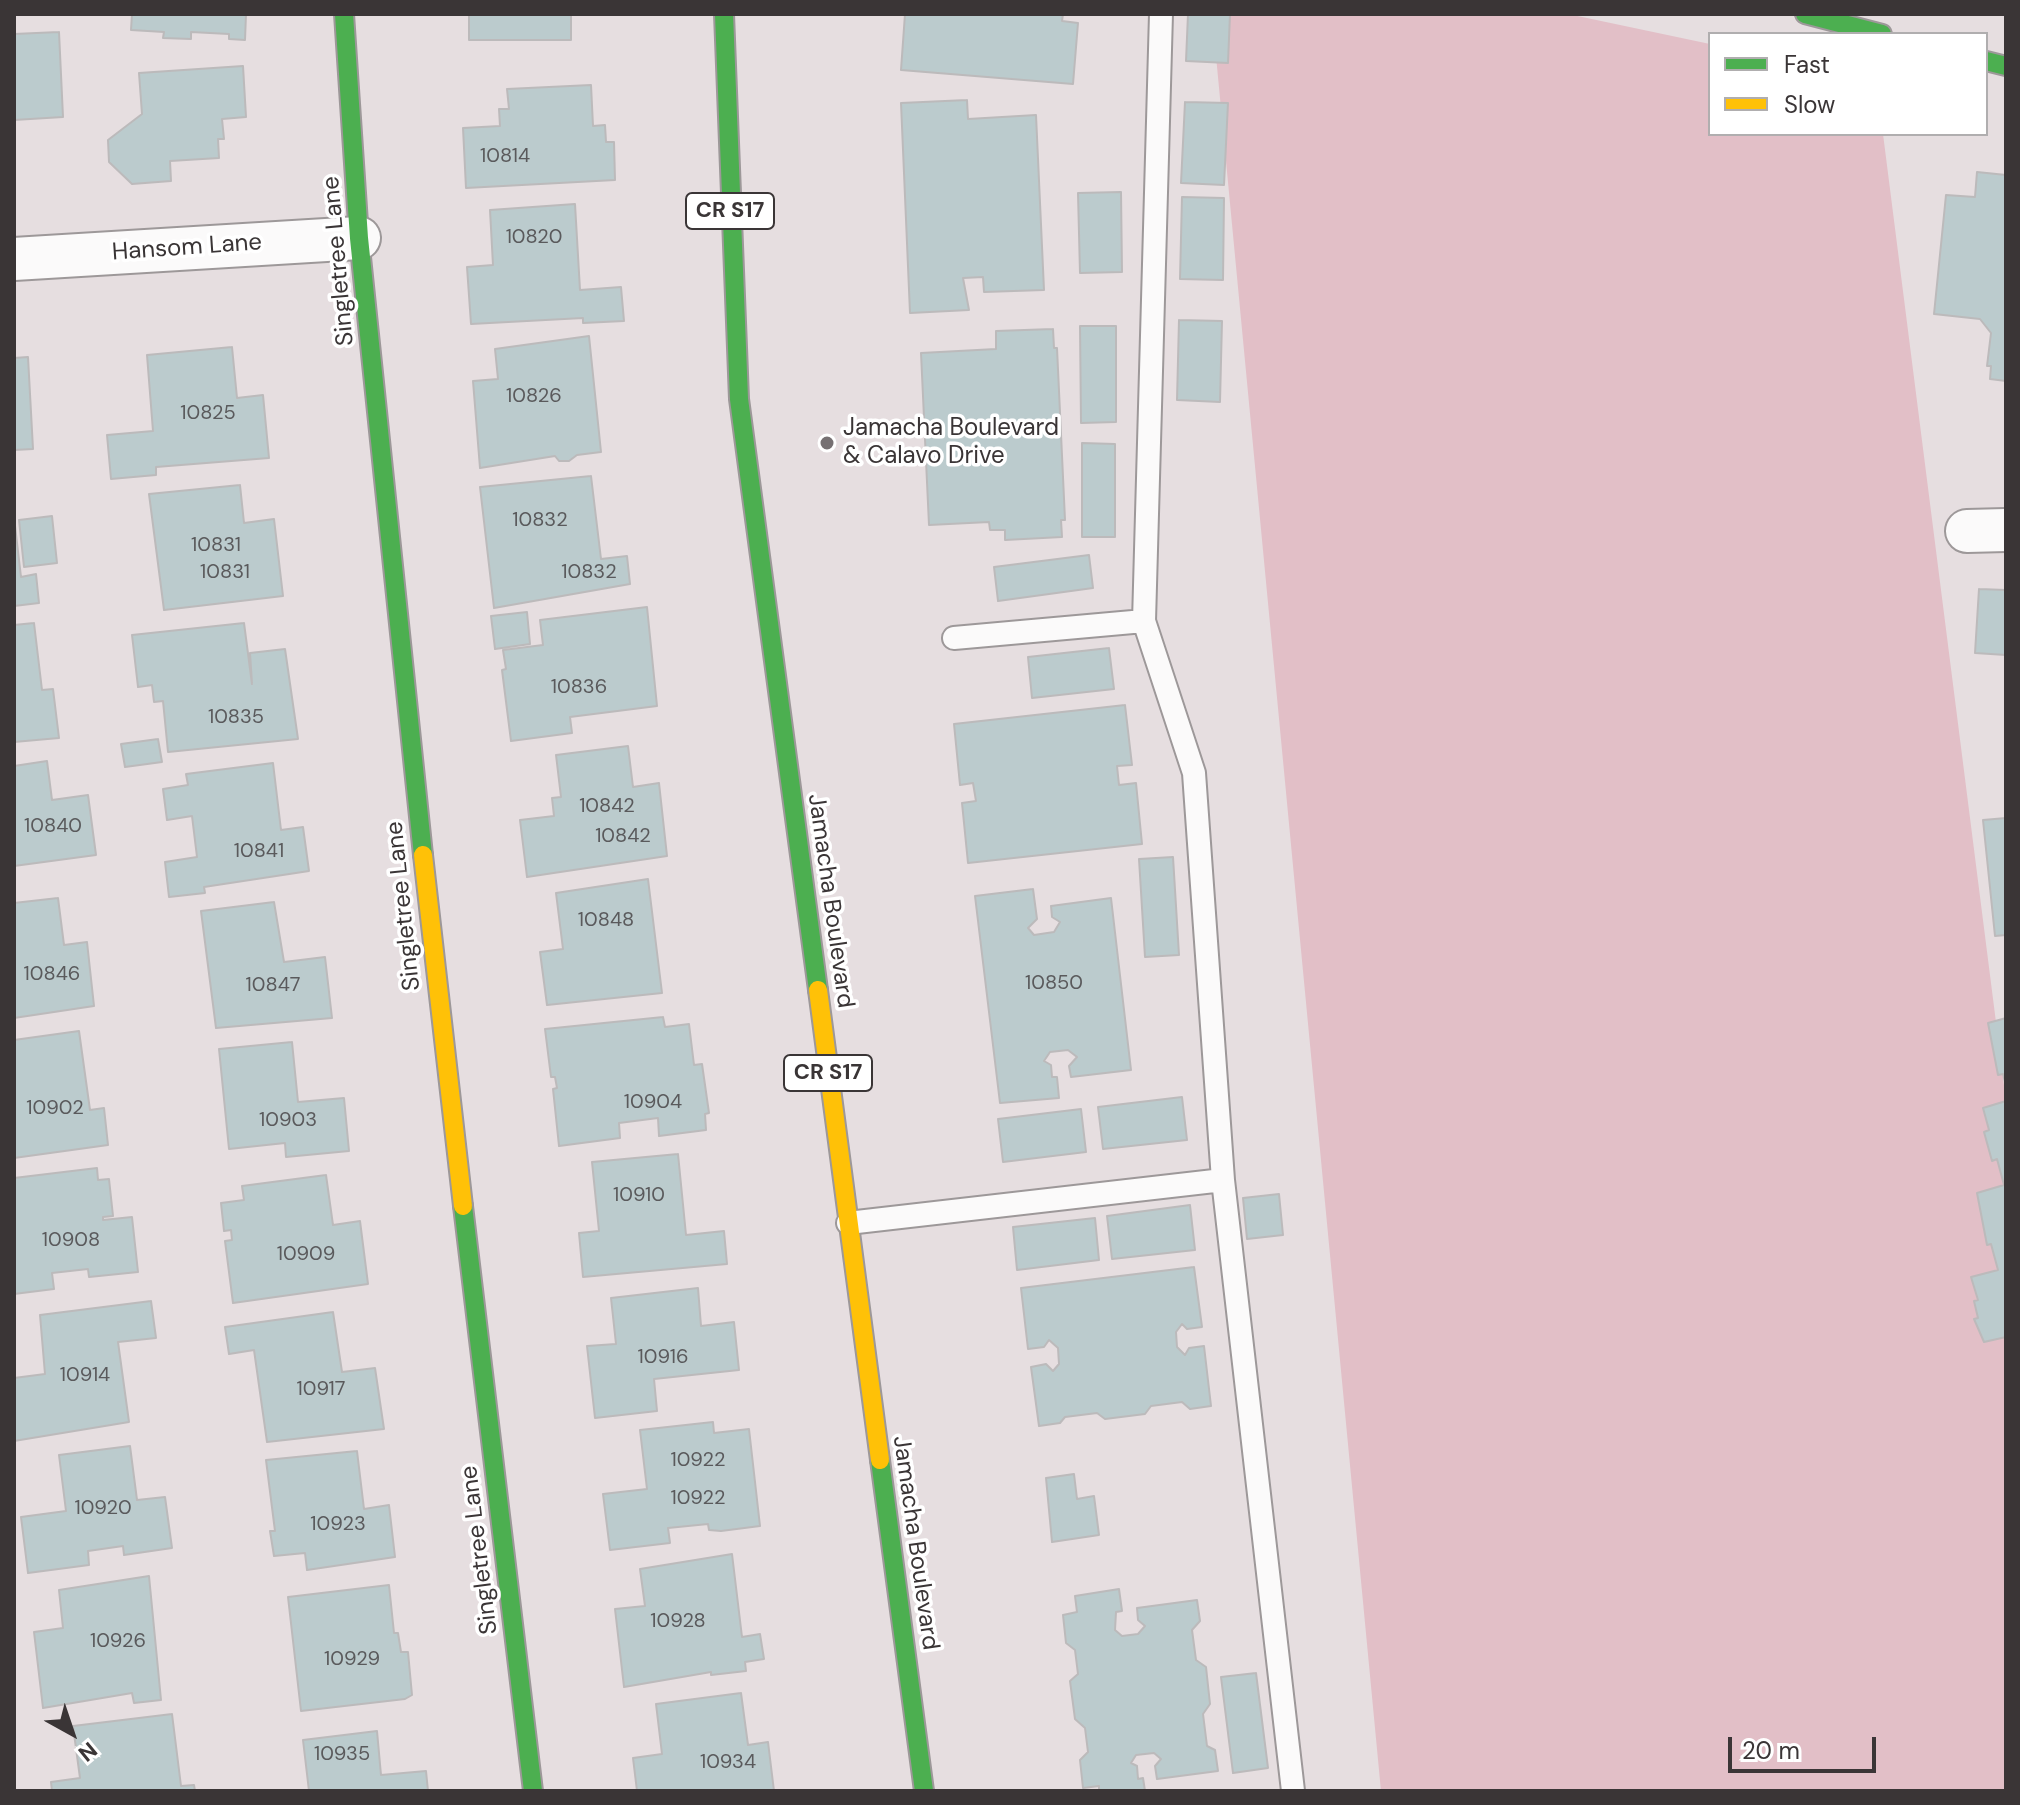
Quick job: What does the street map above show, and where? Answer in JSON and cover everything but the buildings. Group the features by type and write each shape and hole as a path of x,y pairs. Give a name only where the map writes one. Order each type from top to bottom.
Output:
{"street":[{"name":"Singletree Lane","path":"344,14 359,238 438,1002 533,1791"},
{"name":"Jamacha Boulevard","path":"724,14 739,399 924,1791"},
{"path":"1805,14 1874,32"},
{"name":"Hansom Lane","path":"14,259 359,238"}],"lane":[{"path":"1161,14 1144,621 1194,773 1223,1180 1293,1791"},
{"path":"954,638 1144,621"},
{"path":"848,1223 1223,1180"}],"shaded area":[{"path":"1212,14 1568,14 1708,44 1708,136 1883,136 2006,1101 2006,1791 1381,1791"}],"traffic: fast":[{"path":"344,14 359,238 423,855"},
{"path":"724,14 739,399 818,990"},
{"path":"1805,14 1874,32"},
{"path":"1988,62 2006,66"},
{"path":"463,1206 533,1791"},
{"path":"880,1460 924,1791"}],"traffic: slow":[{"path":"423,855 463,1206"},
{"path":"818,990 880,1460"}],"place":[{"name":"Jamacha Boulevard & Calavo Drive","path":"827,443"}]}
